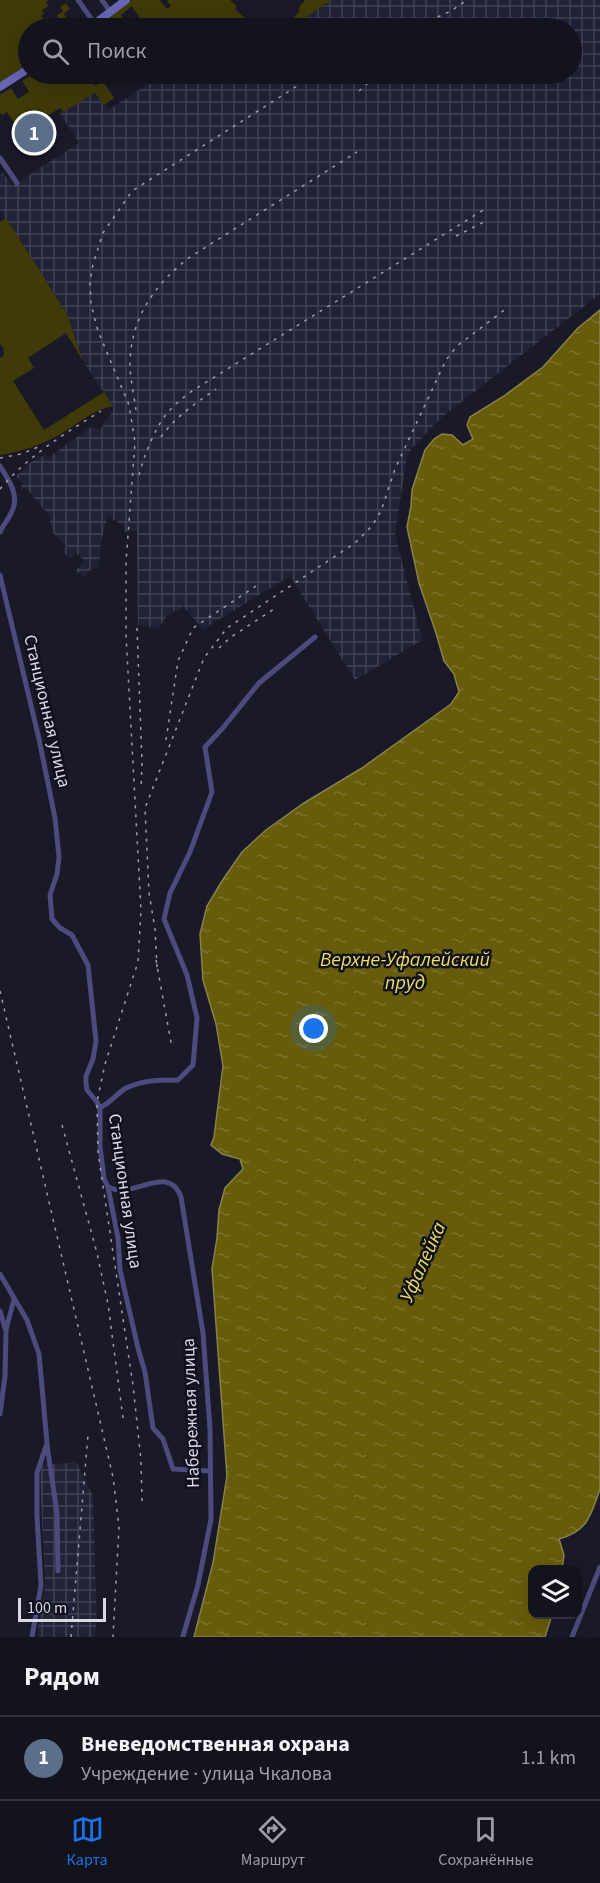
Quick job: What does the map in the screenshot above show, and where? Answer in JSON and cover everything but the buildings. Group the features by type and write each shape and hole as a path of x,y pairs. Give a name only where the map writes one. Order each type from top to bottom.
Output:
{"street":[{"path":"78,0 88,18"},
{"path":"102,0 111,13"},
{"path":"104,18 126,0"},
{"path":"0,87 18,75"},
{"path":"0,158 16,183"},
{"path":"0,466 14,491 15,499 13,509 0,532"},
{"name":"Станционная улица","path":"0,575 39,739 55,818 59,857 57,874 50,895 52,919 60,928 72,935 88,966 96,1041 86,1083 87,1090 99,1108 104,1179 108,1186 118,1238 120,1270 145,1372 153,1428 163,1439 173,1469 210,1471"},
{"path":"99,1108 107,1105 124,1089 146,1081 178,1080 193,1065 196,1018 187,975 164,919 171,893 190,852 212,792 205,747 259,682 315,637"},
{"name":"Набережная улица","path":"108,1186 116,1191 165,1181 178,1188 181,1197 203,1333 210,1429 211,1519 198,1586 183,1636"},
{"path":"0,1274 27,1320 39,1354 47,1443 57,1513 58,1571"},
{"path":"0,1414 5,1376 6,1330 14,1299"},
{"path":"0,1311 6,1330"},
{"path":"32,1637 41,1585 37,1473 47,1443"},
{"path":"572,1637 600,1567"}],"shaded area":[{"path":"0,0 48,0 46,2 49,6 42,10 44,13 41,16 42,18 18,18 18,71 0,83"},
{"path":"132,0 160,0 167,9 171,6 167,1 169,0 230,0 237,6 235,9 245,18 140,18 132,6 121,15 123,18 109,18"},
{"path":"305,0 332,0 305,18 294,17 300,11 298,9"},
{"path":"332,0 600,0 600,294 442,417 411,449 407,457 395,534 422,640 355,680 290,576 203,629 182,605 182,609 166,617 159,628 138,625 137,531 124,532 124,526 108,516 101,541 99,567 93,567 84,577 76,571 84,560 76,553 71,558 62,552 66,546 53,533 49,515 25,487 21,490 23,484 16,476 38,456 40,458 45,454 48,458 91,427 100,430 113,411 113,406 83,361 67,314 0,210 0,175 3,173 12,186 79,143 60,113 95,93 108,110 148,84 582,84 582,18 305,18"},
{"path":"66,3 70,9 64,14 67,18 58,18 57,15 63,11 60,7"},
{"path":"24,84 93,84 95,86 105,84 114,98 104,105 95,93 63,112 60,108 26,130 38,148 27,155 11,130 16,126 7,112 2,115 0,113 0,95 11,88 18,99 29,92"},
{"path":"6,218 67,314 83,361 66,333 28,358 34,368 13,381 44,430 104,392 113,406 91,414 45,442 0,455 0,358 4,355 0,344 0,222"},
{"path":"76,1462 93,1496 97,1623 94,1637 37,1637 45,1584 40,1476 42,1465"}],"water":[{"name":"Верхне-Уфалейский пруд","path":"600,310 600,1489 587,1521 569,1536 559,1539 564,1555 563,1565 528,1565 528,1619 551,1619 545,1637 194,1637 213,1563 227,1476 212,1269 219,1210 225,1188 243,1169 240,1159 222,1154 211,1145 223,1066 216,1024 203,980 200,934 207,906 242,852 266,830 304,803 362,768 451,704 459,692 454,674 444,661 419,583 407,527 412,490 425,450 434,439 442,434 452,435 463,445 473,439 467,425 470,417 504,396 543,367 578,328"}],"railway":[{"path":"435,18 467,0"},
{"path":"142,1501 141,1461 133,1385 98,1153 97,1102 105,1064 138,962 141,910 126,635 126,562 135,442 129,405 98,331 91,304 90,281 103,233 132,191 300,84"},
{"path":"359,91 367,84"},
{"path":"136,410 130,369 131,346 140,316 166,278 190,257 357,152"},
{"path":"139,475 147,450 160,423 172,407 192,391 485,209"},
{"path":"456,236 488,220"},
{"path":"157,967 155,929 149,893 145,808 204,658 227,628 355,543 372,526 381,511 395,469 446,360 457,346 507,308"},
{"path":"161,437 179,417 216,389"},
{"path":"0,489 22,466 60,437 101,411"},
{"path":"0,458 21,454 38,447"},
{"path":"166,740 178,661 193,628 256,586"},
{"path":"219,648 231,637 274,609"},
{"path":"137,628 141,789"},
{"path":"156,960 172,1048"},
{"path":"0,991 113,1477 119,1527 113,1637"},
{"path":"62,1125 97,1253 108,1304 123,1418"},
{"path":"71,1637 88,1435"}],"place":[{"name":"Вневедомственная охрана","path":"34,133"}],"water label":[{"name":"Уфалейка","path":"423,1262"}]}
